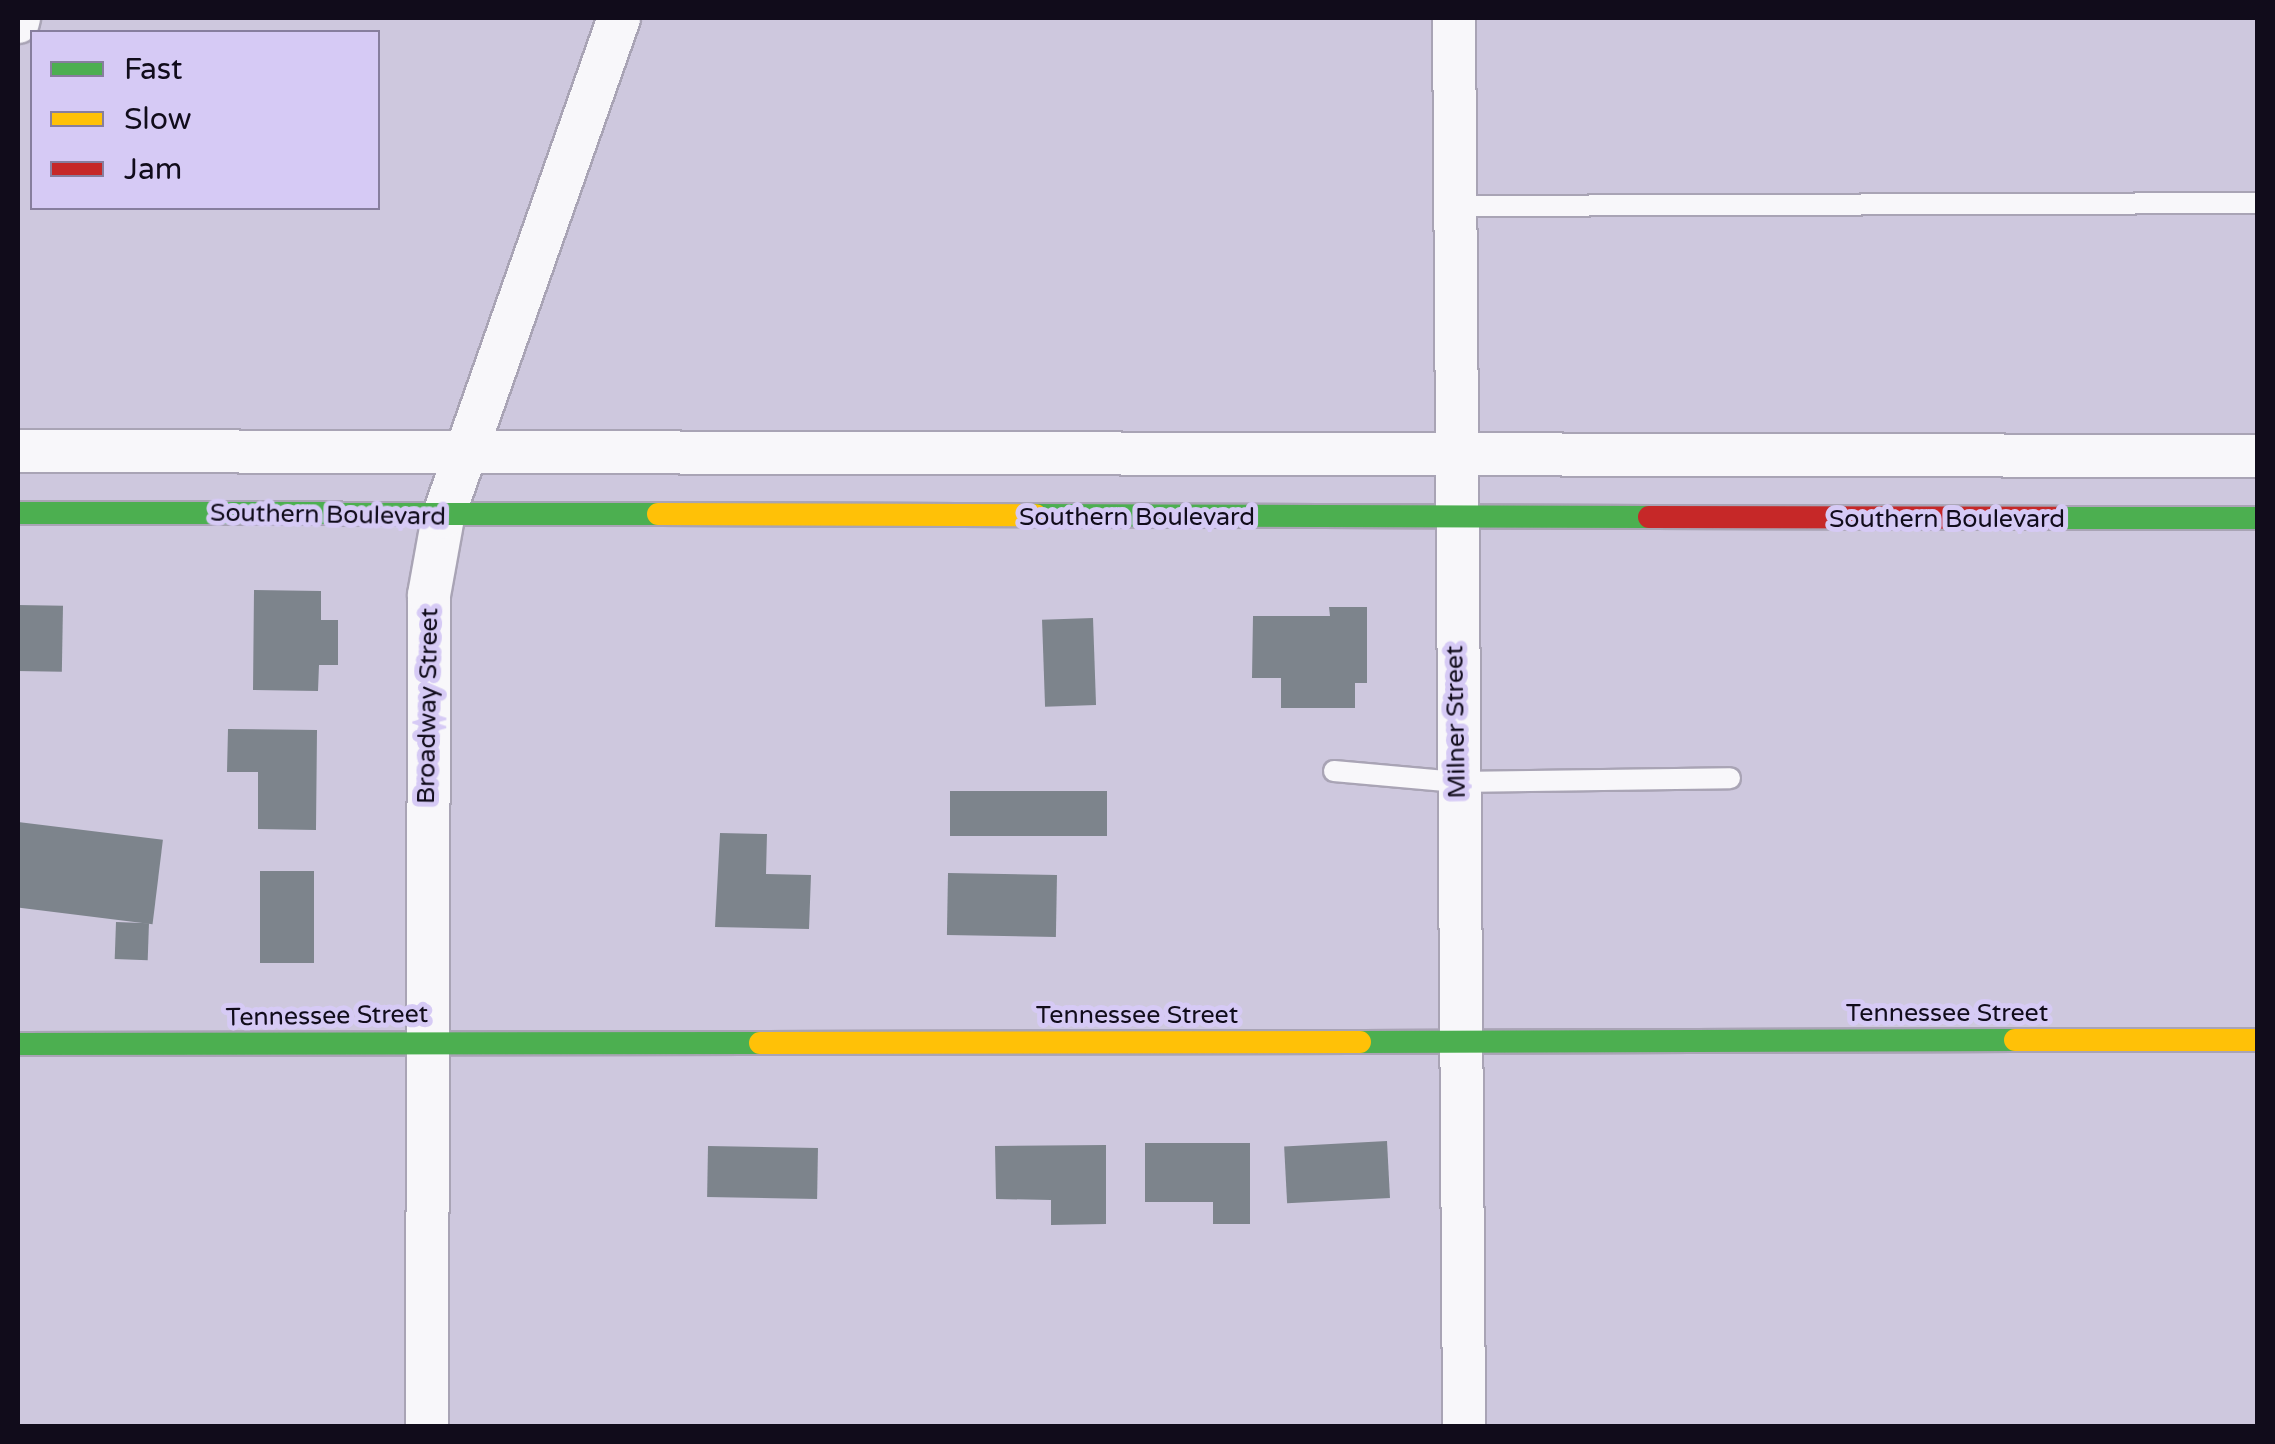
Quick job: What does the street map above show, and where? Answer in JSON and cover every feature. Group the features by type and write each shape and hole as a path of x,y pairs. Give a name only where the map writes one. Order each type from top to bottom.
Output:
{"street":[{"name":"Broadway Street","path":"428,1426 429,594 443,518 619,18"},
{"name":"Milner Street","path":"1454,18 1453,521 1464,1426"},
{"path":"18,452 2258,456"},
{"name":"Southern Boulevard","path":"18,513 1453,521 2258,518"},
{"name":"Tennessee Street","path":"18,1044 2258,1040"}],"lane":[{"path":"1454,206 2258,203"},
{"path":"1334,771 1457,782 1730,778"}],"building":[{"path":"254,590 321,591 321,620 338,620 338,665 319,665 318,691 253,690"},
{"path":"18,605 63,606 62,672 18,671"},
{"path":"1329,607 1367,607 1367,683 1355,683 1355,708 1281,708 1281,678 1252,678 1253,616 1330,616"},
{"path":"1093,618 1096,705 1045,707 1042,620"},
{"path":"228,729 317,730 316,830 258,829 258,772 227,772"},
{"path":"950,791 1107,791 1107,836 950,836"},
{"path":"18,822 163,840 153,924 18,908"},
{"path":"720,833 767,834 766,874 811,875 809,929 715,927"},
{"path":"260,871 314,871 314,963 260,963"},
{"path":"948,873 1057,875 1056,937 947,935"},
{"path":"116,922 149,923 148,960 115,959"},
{"path":"1387,1141 1390,1198 1287,1203 1284,1146"},
{"path":"1145,1143 1250,1143 1250,1224 1213,1224 1213,1202 1145,1202"},
{"path":"1106,1145 1106,1224 1051,1225 1051,1200 996,1199 995,1146"},
{"path":"708,1146 818,1148 817,1199 707,1197"}],"traffic: fast":[{"path":"18,513 658,514"},
{"path":"1036,515 1649,517"},
{"path":"2057,518 2258,518"},
{"path":"1360,1042 2015,1040"},
{"path":"18,1044 760,1043"}],"traffic: slow":[{"path":"658,514 1036,515"},
{"path":"2015,1040 2258,1040"},
{"path":"760,1043 1360,1042"}],"traffic: jam":[{"path":"1649,517 2057,518"}]}
